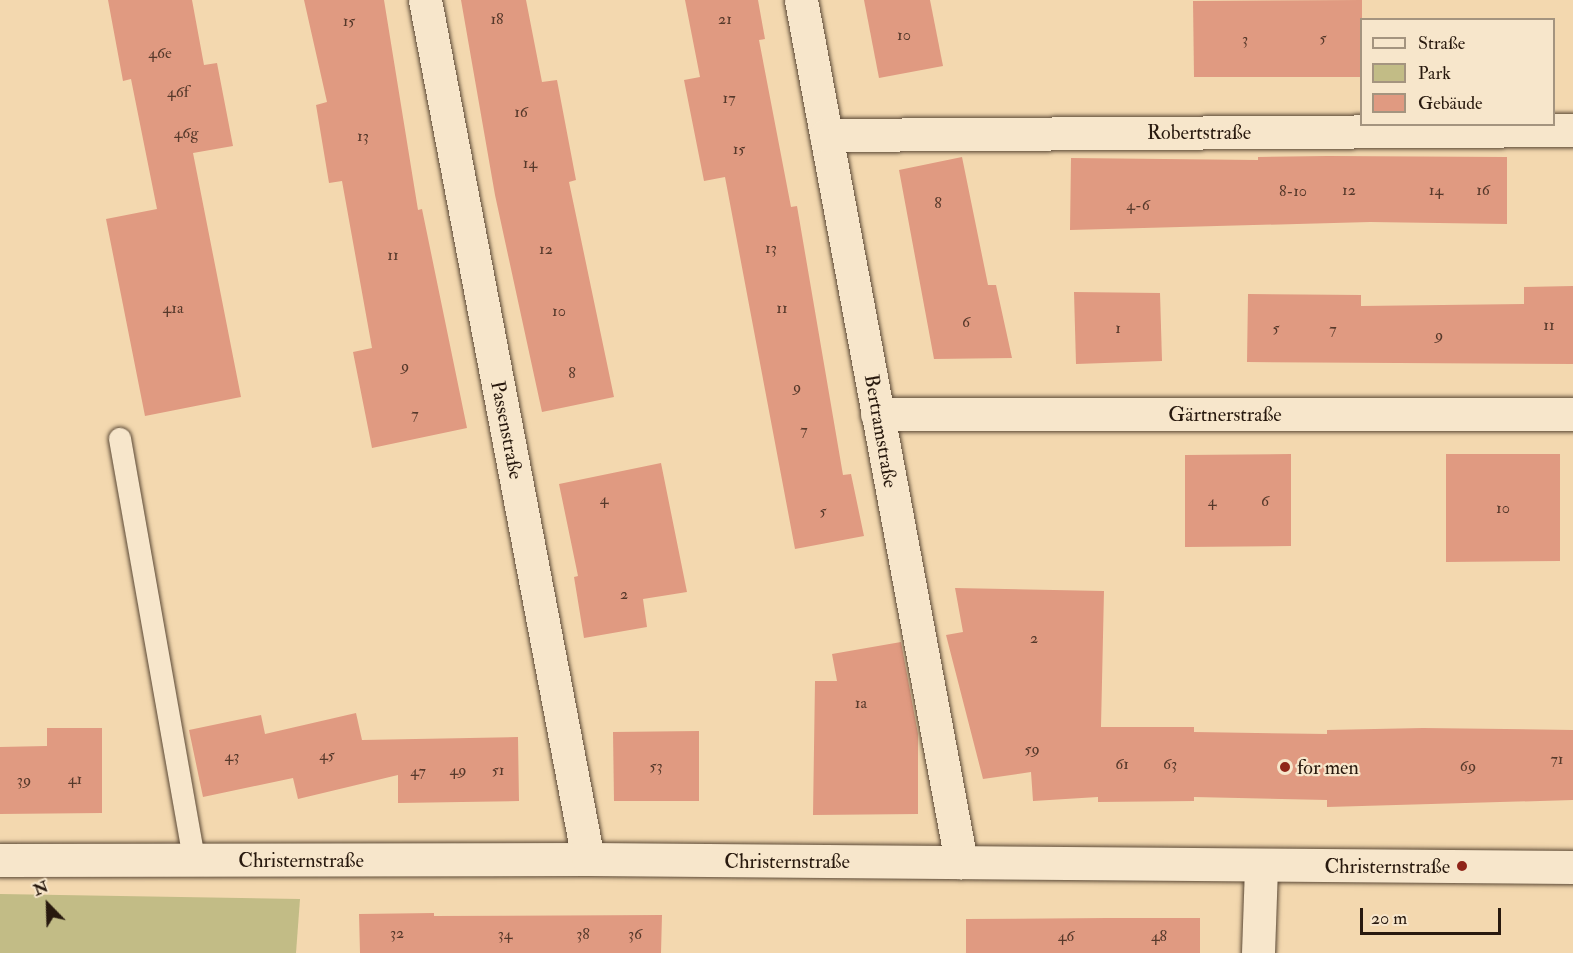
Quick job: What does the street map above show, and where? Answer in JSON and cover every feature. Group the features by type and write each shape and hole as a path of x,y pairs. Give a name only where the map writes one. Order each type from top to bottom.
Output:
{"street":[{"name":"Passenstraße","path":"425,0 588,859"},
{"name":"Bertramstraße","path":"801,0 960,862"},
{"name":"Robertstraße","path":"826,135 1573,129"},
{"name":"Gärtnerstraße","path":"878,414 1573,414"},
{"name":"Christernstraße","path":"0,860 588,859 1573,867"},
{"path":"1258,953 1261,865"}],"lane":[{"path":"120,439 194,860"}],"green space":[{"path":"0,894 300,899 296,953 0,953"}],"building":[{"path":"108,0 192,0 204,65 217,63 233,146 193,153 241,397 145,416 106,219 157,209 131,79 123,81"},
{"path":"304,0 384,0 418,210 422,209 467,428 372,448 353,352 372,348 342,181 329,183 316,105 327,102"},
{"path":"461,0 526,0 542,82 557,80 576,180 569,182 614,397 542,412 495,195"},
{"path":"685,0 758,0 765,39 759,40 791,207 797,206 843,475 851,474 864,536 795,549 725,177 704,181 684,80 700,77"},
{"path":"864,0 930,0 943,66 879,78"},
{"path":"1362,0 1360,77 1194,77 1193,1"},
{"path":"962,157 988,285 996,285 1012,358 934,359 899,170"},
{"path":"1258,157 1507,157 1507,224 1370,222 1070,230 1071,158 1258,160"},
{"path":"1573,286 1573,364 1247,362 1248,294 1361,295 1361,306 1524,304 1524,287"},
{"path":"1074,292 1160,293 1162,361 1076,364"},
{"path":"1291,454 1291,546 1185,547 1185,455"},
{"path":"1446,454 1560,454 1560,561 1446,562"},
{"path":"661,463 687,592 643,599 647,627 584,638 574,577 578,576 559,484"},
{"path":"955,588 1104,591 1101,727 1194,727 1194,732 1327,734 1327,730 1423,728 1573,730 1573,800 1327,807 1327,800 1194,797 1194,801 1098,802 1098,797 1033,801 1031,772 983,779 946,635 963,632"},
{"path":"901,642 918,734 918,814 813,815 815,681 837,681 832,654"},
{"path":"356,713 362,740 518,737 519,801 398,803 398,775 298,799 293,778 203,797 189,730 261,715 265,734"},
{"path":"47,728 102,728 102,813 0,814 0,747 47,746"},
{"path":"699,731 699,801 614,801 613,732"},
{"path":"434,913 434,916 662,915 661,953 360,953 359,914"},
{"path":"1200,918 1200,953 966,953 966,919"}],"place":[{"name":"for men","path":"1285,767"},
{"name":"Christernstraße","path":"1462,866"}]}
